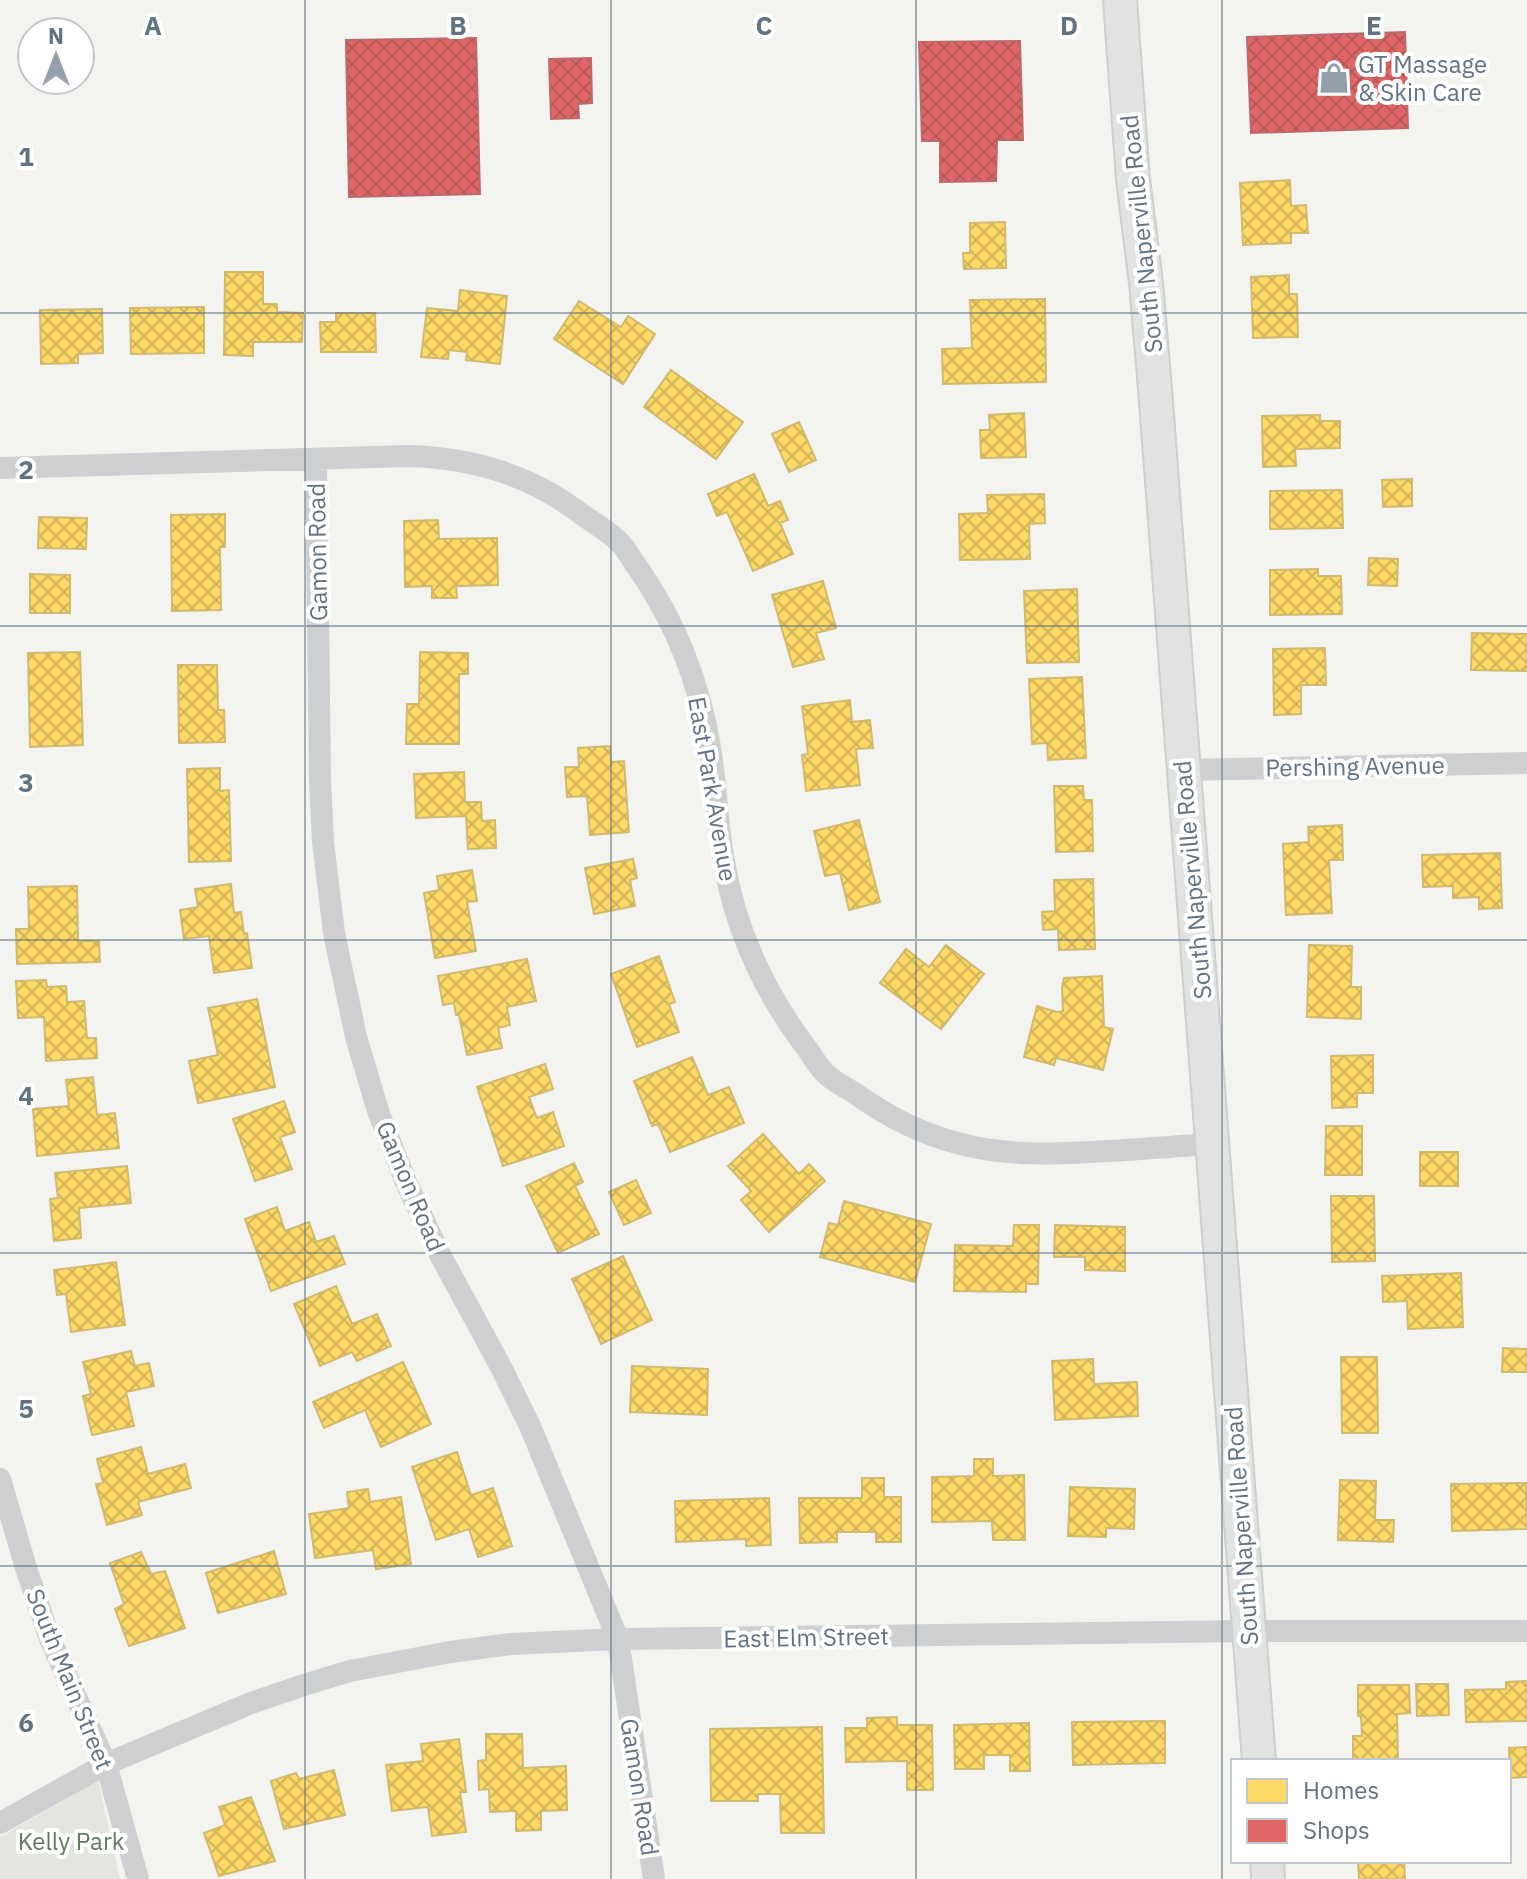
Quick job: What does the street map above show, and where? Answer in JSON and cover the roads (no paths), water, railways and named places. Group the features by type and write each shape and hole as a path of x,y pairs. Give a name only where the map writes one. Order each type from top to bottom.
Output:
{"main road":[{"name":"South Naperville Road","path":"1120,0 1133,179 1153,354 1259,1759"}],"street":[{"name":"East Park Avenue","path":"0,468 408,456 471,462 519,477 542,488 571,505 622,545 660,600 679,639 696,685 710,746 723,857 734,905 768,992 826,1074 885,1114 916,1130 957,1144 1020,1154 1213,1144"},
{"name":"Gamon Road","path":"316,459 323,842 334,933 356,1037 379,1114 406,1182 438,1251 530,1426 618,1639 654,1879"},
{"name":"Pershing Avenue","path":"1183,770 1527,763"},
{"name":"South Main Street","path":"0,1479 50,1639 106,1764 138,1879"},
{"name":"East Elm Street","path":"0,1823 106,1764 251,1703 350,1671 511,1644 618,1639 1249,1631 1527,1631"}],"place":[{"name":"GT Massage & Skin Care","path":"1334,78"}],"park label":[{"name":"Kelly Park","path":"71,1841"}]}
